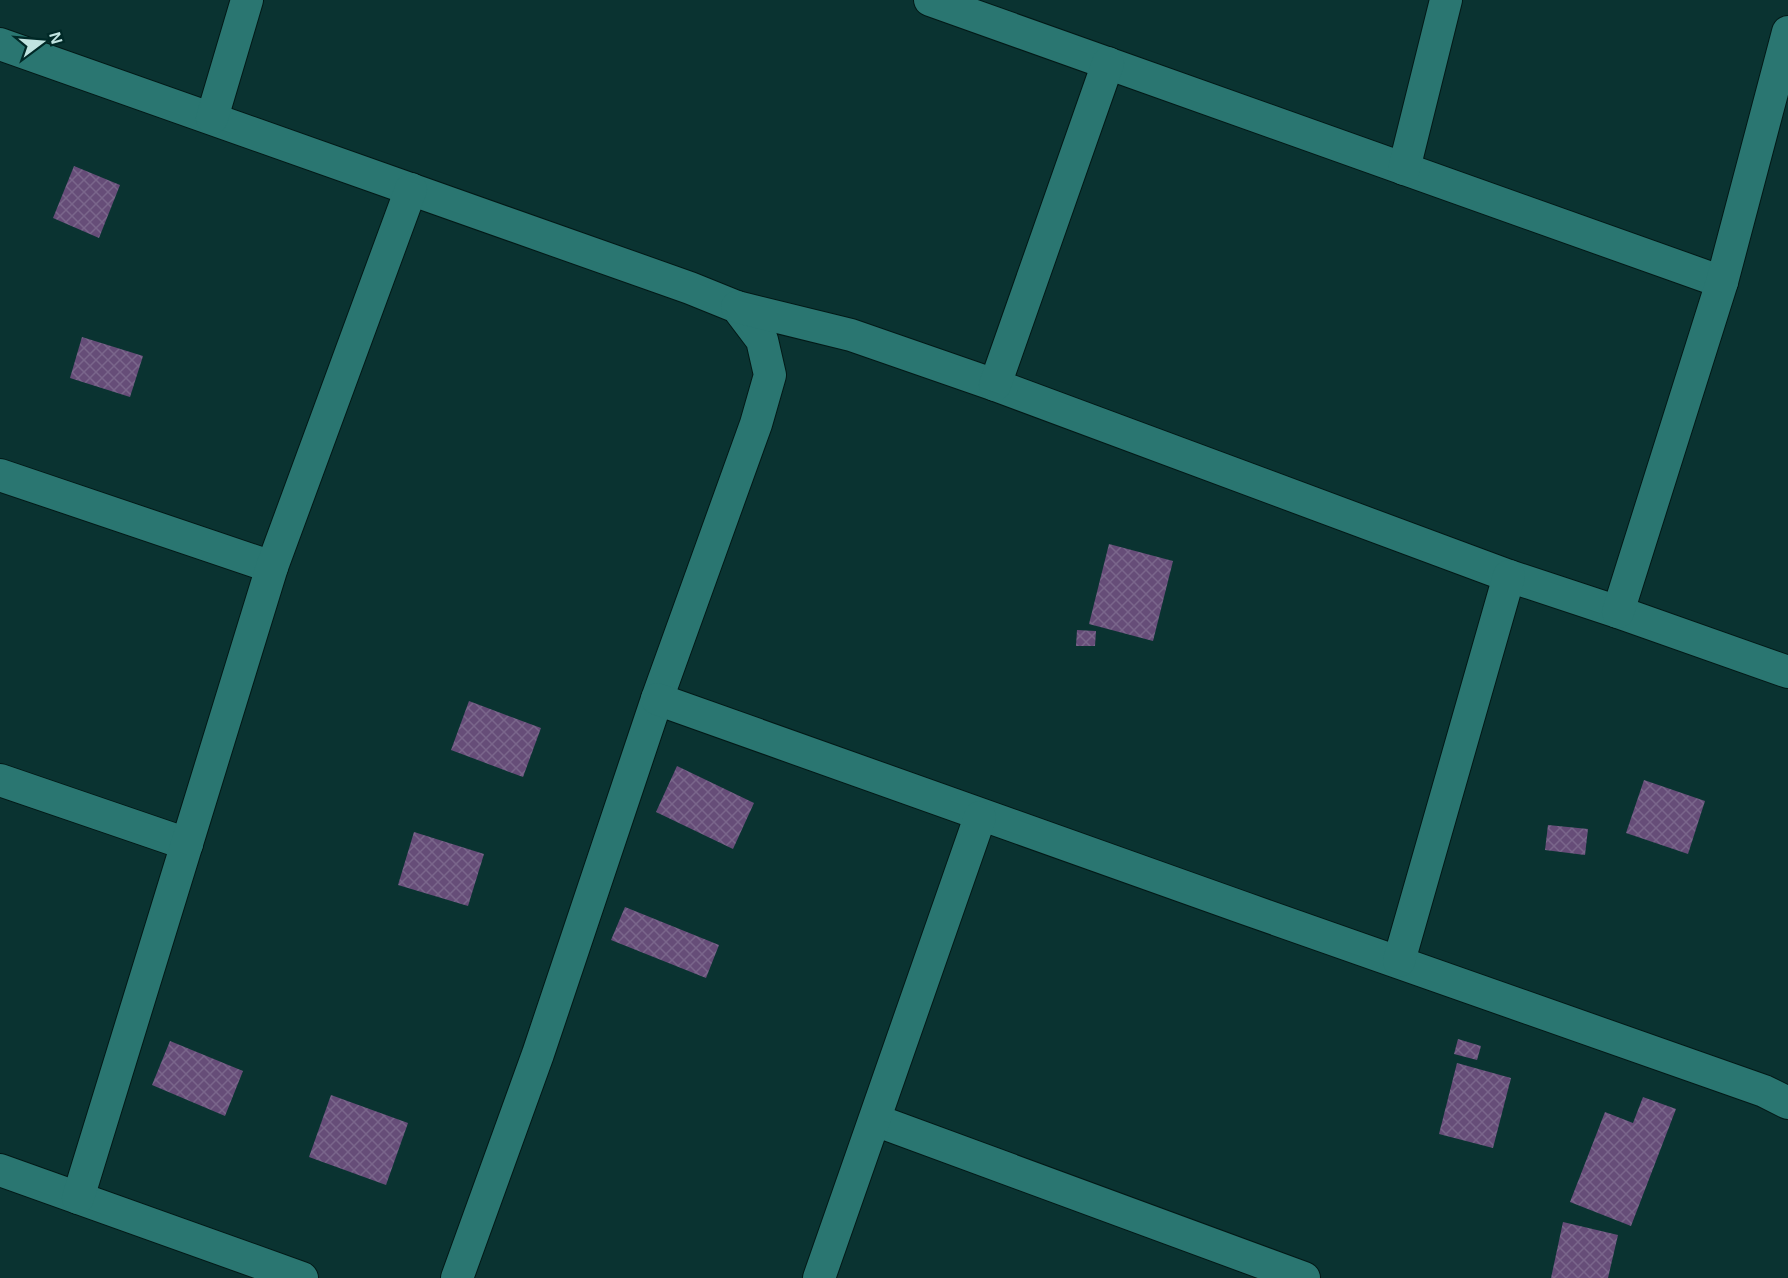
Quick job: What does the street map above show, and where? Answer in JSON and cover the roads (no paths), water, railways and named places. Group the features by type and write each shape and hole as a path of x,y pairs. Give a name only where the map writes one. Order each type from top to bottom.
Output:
{"street":[{"path":"212,118 247,0"},
{"path":"930,0 1722,282"},
{"path":"1404,169 1446,0"},
{"path":"1618,612 1722,282 1788,32"},
{"path":"0,44 690,288 737,307 851,335 994,385 1509,576 1788,672"},
{"path":"994,385 1108,63"},
{"path":"78,1198 272,567 411,189"},
{"path":"457,1278 538,1054 657,699 756,424 770,375 762,340 737,307"},
{"path":"0,475 272,567"},
{"path":"1399,961 1509,576"},
{"path":"657,699 980,817 1399,961 1764,1091 1788,1103"},
{"path":"0,780 187,844"},
{"path":"819,1278 980,817"},
{"path":"875,1120 1304,1278"},
{"path":"0,1170 302,1278"}]}
